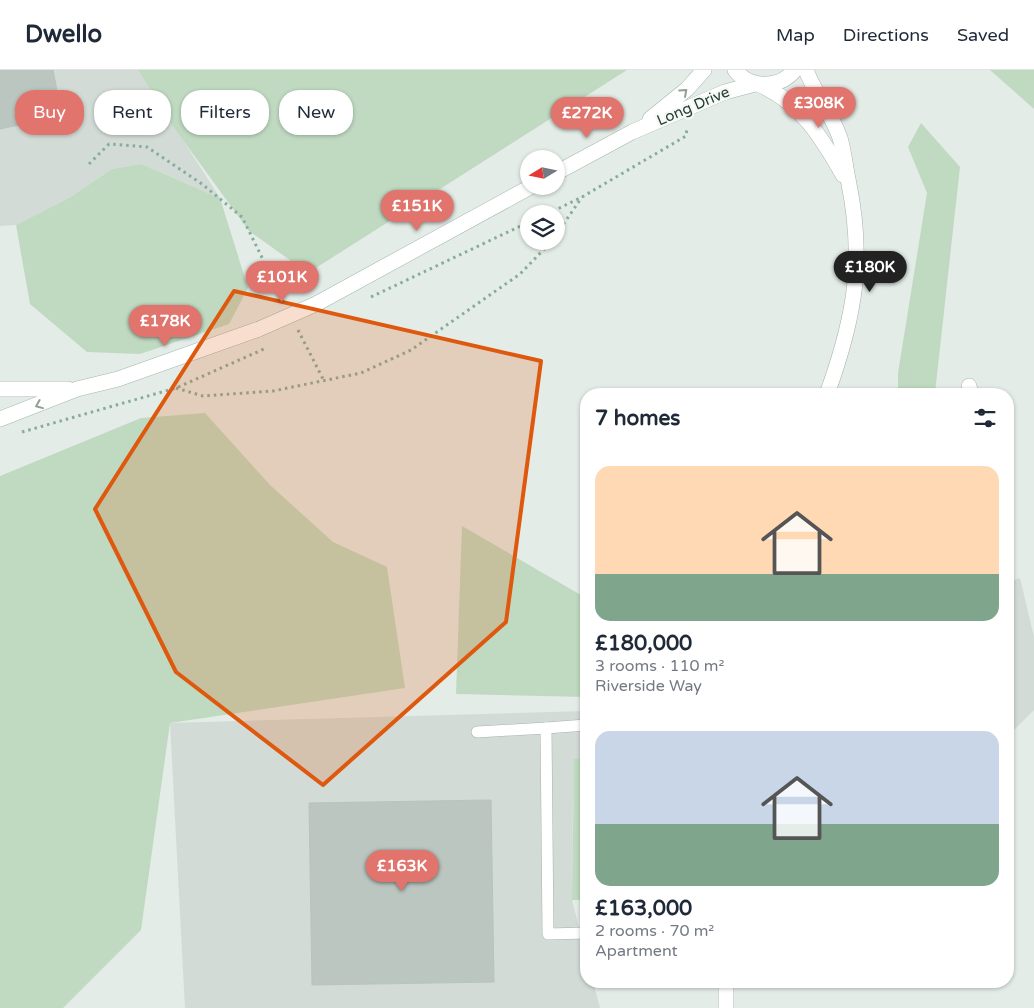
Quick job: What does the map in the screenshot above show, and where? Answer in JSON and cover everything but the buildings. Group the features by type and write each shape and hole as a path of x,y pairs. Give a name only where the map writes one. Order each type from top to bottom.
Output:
{"main road":[{"name":"Long Drive","path":"632,132 665,108 704,70"},
{"path":"734,70 745,79 784,98 802,115 826,146 850,187"},
{"name":"Long Drive","path":"565,168 632,132 725,92 758,84 782,81 795,70"},
{"path":"806,70 840,138 850,187 856,231 856,281 848,332 828,388"},
{"path":"0,419 78,389 118,379 259,329 316,304 520,193"},
{"path":"0,388 78,389"},
{"path":"726,988 726,1008"}],"lane":[{"path":"476,732 580,726"},
{"path":"546,728 548,934 580,933"}],"path":[{"path":"565,205 686,136 687,126"},
{"path":"89,164 109,144 147,147 202,184 242,217 284,302"},
{"path":"565,222 582,197"},
{"path":"362,301 520,226"},
{"path":"176,388 203,396 273,391 361,373 411,350 520,274 543,250"},
{"path":"297,328 324,381"},
{"path":"18,434 176,388 267,347"}],"highlighted area":[{"path":"234,291 541,361 506,622 323,785 176,672 95,509"}],"shaded area":[{"path":"0,70 138,70 151,90 94,90 94,135 171,135 171,122 220,198 141,164 112,169 69,198 16,225 0,226"},
{"path":"1020,578 1034,637 1034,710 1014,730 1014,580"},
{"path":"580,711 580,768 573,800 572,900 580,931 580,988 595,988 600,1008 185,1008 170,723"}],"green space":[{"path":"138,70 627,70 308,273 249,231 171,122 171,90 151,90"},
{"path":"990,70 1034,70 1034,109"},
{"path":"921,123 960,167 936,388 898,388 898,373 927,193 908,147"},
{"path":"141,164 220,198 248,288 229,324 140,354 87,352 30,304 16,225 69,198 112,169"},
{"path":"205,413 270,485 333,542 387,567 405,688 170,723 141,930 63,1008 0,1008 0,476 141,418"},
{"path":"462,526 580,595 580,697 456,694"},
{"path":"580,758 580,900 572,900 574,759"}]}
